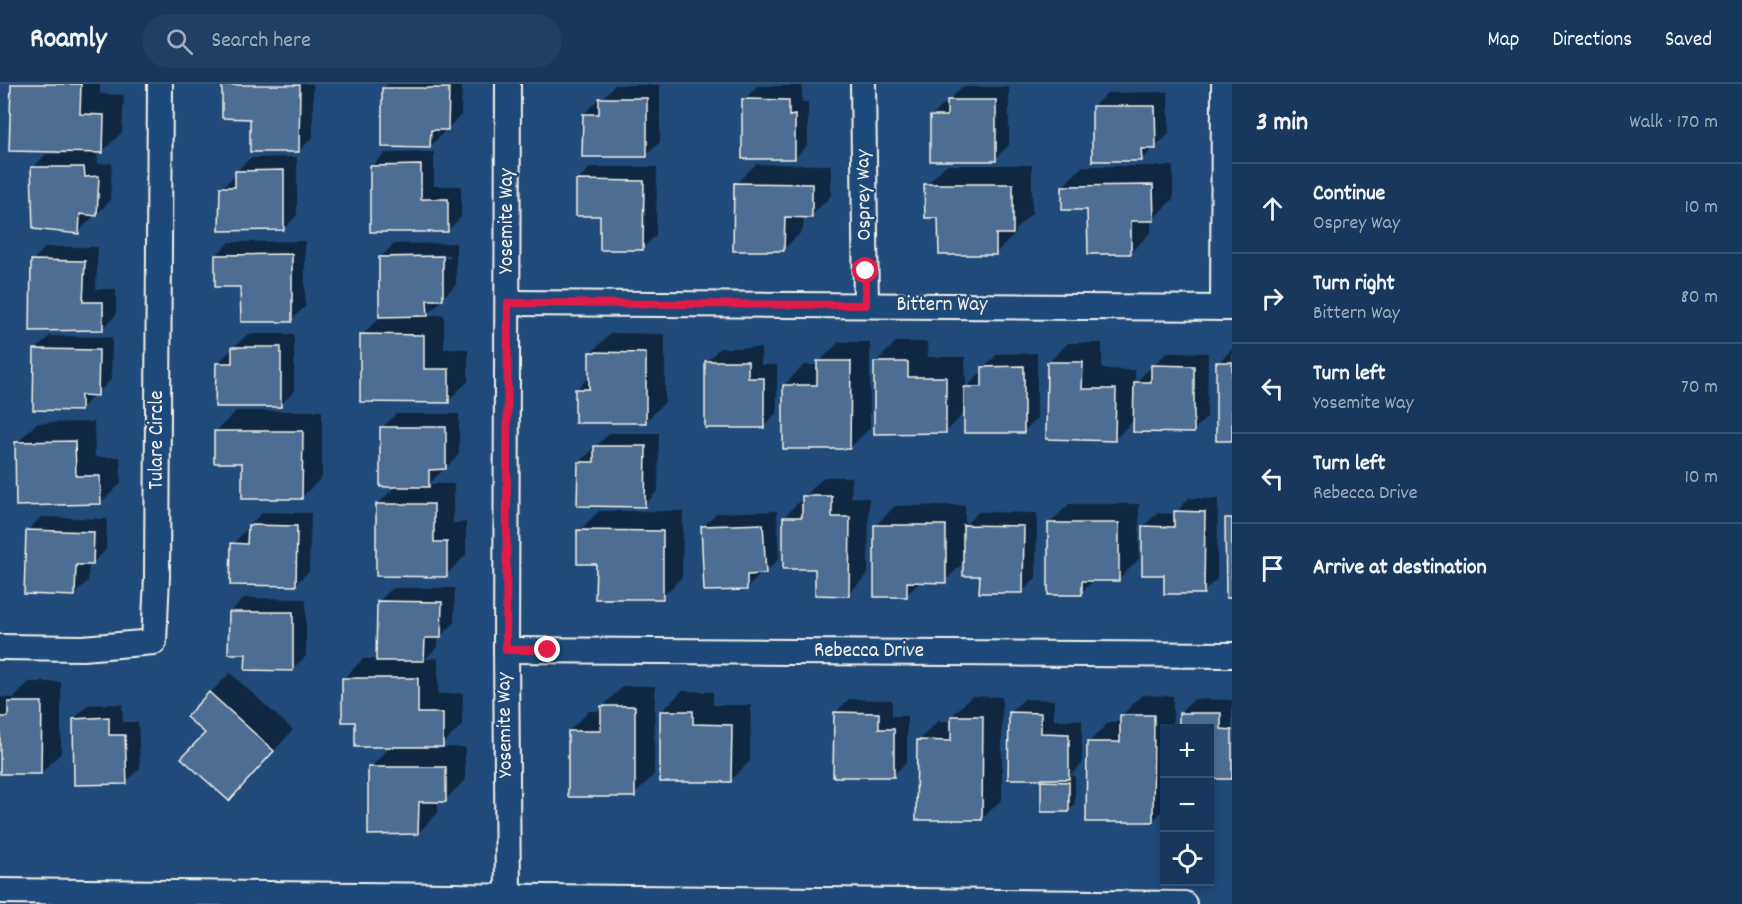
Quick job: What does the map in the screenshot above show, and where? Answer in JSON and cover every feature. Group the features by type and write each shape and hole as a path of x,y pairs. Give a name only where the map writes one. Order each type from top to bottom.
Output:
{"street":[{"name":"Tulare Circle","path":"0,647 83,648 154,642 157,577 160,84"},
{"name":"Yosemite Way","path":"508,84 506,650 508,898"},
{"name":"Osprey Way","path":"863,84 866,305"},
{"path":"1224,84 1228,308"},
{"name":"Bittern Way","path":"508,303 1228,308"},
{"name":"Rebecca Drive","path":"506,650 1232,655"},
{"path":"0,891 1184,904"}],"building":[{"path":"11,84 81,84 80,114 104,115 103,153 9,151"},
{"path":"222,85 300,85 299,152 250,152 250,119 222,118"},
{"path":"382,88 449,88 448,130 431,130 430,148 382,147"},
{"path":"599,98 647,98 647,157 582,157 583,114 599,114"},
{"path":"742,99 789,100 789,116 795,115 795,159 742,159"},
{"path":"947,100 996,100 996,161 930,161 930,116 947,116"},
{"path":"1092,106 1155,106 1156,149 1141,149 1142,161 1092,161"},
{"path":"421,165 421,199 448,199 448,232 370,232 370,166"},
{"path":"31,167 84,167 85,177 99,176 97,216 80,214 79,234 33,229"},
{"path":"284,170 284,230 219,231 220,187 235,187 235,171"},
{"path":"576,180 644,181 643,250 600,250 600,216 576,216"},
{"path":"734,183 812,184 812,218 785,217 784,251 733,251"},
{"path":"924,184 1013,184 1013,234 996,234 996,255 939,255 938,218 925,218"},
{"path":"1153,185 1154,221 1131,221 1131,254 1088,254 1087,210 1062,210 1062,186"},
{"path":"292,254 292,322 241,322 240,287 215,287 215,255"},
{"path":"443,256 443,300 427,300 428,316 379,317 379,257"},
{"path":"31,260 85,261 83,302 103,302 103,330 30,331"},
{"path":"360,334 424,335 424,369 449,369 449,403 360,402"},
{"path":"232,347 281,347 281,407 215,407 216,363 232,363"},
{"path":"34,349 99,350 98,396 81,395 81,411 33,410"},
{"path":"589,352 646,353 646,423 575,423 575,389 589,389"},
{"path":"705,361 748,361 748,378 764,378 764,428 705,428"},
{"path":"817,361 851,361 850,449 783,449 783,385 817,385"},
{"path":"874,362 908,362 908,377 946,377 946,433 874,434"},
{"path":"1047,362 1083,362 1082,389 1116,389 1115,441 1046,439"},
{"path":"1216,362 1232,362 1232,441 1216,441"},
{"path":"1151,365 1194,366 1194,433 1133,432 1134,382 1151,382"},
{"path":"1024,366 1024,433 964,433 964,387 982,387 982,367"},
{"path":"380,427 446,427 446,469 429,470 429,487 380,487"},
{"path":"214,431 303,431 302,499 242,499 242,463 214,463"},
{"path":"75,441 76,476 100,476 101,504 16,506 15,442"},
{"path":"594,446 646,446 645,507 577,506 578,462 594,462"},
{"path":"802,496 832,496 832,517 850,517 849,596 815,595 815,569 783,569 783,517 802,517"},
{"path":"376,504 434,504 434,542 447,542 447,577 376,576"},
{"path":"1174,511 1205,512 1204,594 1164,594 1164,575 1142,575 1142,526 1174,527"},
{"path":"1225,518 1232,518 1232,598 1226,598"},
{"path":"1048,523 1119,523 1119,581 1082,581 1082,595 1048,595"},
{"path":"763,524 766,574 747,575 747,590 704,591 701,526"},
{"path":"248,525 297,526 296,586 230,585 231,543 247,544"},
{"path":"874,525 946,525 946,583 907,582 907,597 874,597"},
{"path":"963,525 1024,526 1023,593 979,593 980,576 963,576"},
{"path":"26,530 94,532 93,565 76,565 75,596 24,594"},
{"path":"577,530 663,531 663,599 595,599 596,564 577,564"},
{"path":"377,601 442,602 441,638 425,638 424,661 376,661"},
{"path":"229,612 293,612 293,671 245,670 246,654 228,654"},
{"path":"342,678 418,678 418,713 443,713 443,747 355,747 355,722 342,722"},
{"path":"209,692 274,751 229,801 181,758 205,733 186,717"},
{"path":"8,702 42,702 41,774 0,774 0,717 8,717"},
{"path":"601,706 635,706 635,797 568,797 568,731 601,731"},
{"path":"660,711 693,711 693,724 732,725 731,782 660,782"},
{"path":"834,712 879,713 879,729 894,729 894,777 833,777"},
{"path":"1009,712 1041,713 1041,733 1069,734 1069,779 1008,779"},
{"path":"1179,713 1221,713 1221,729 1232,730 1232,779 1214,779 1214,724 1179,724"},
{"path":"1120,715 1154,715 1153,822 1086,822 1087,742 1120,742"},
{"path":"951,716 983,716 982,820 916,820 917,740 951,741"},
{"path":"109,717 109,735 125,735 127,784 74,785 73,719"},
{"path":"368,767 446,767 446,802 419,802 418,834 368,835"},
{"path":"1041,781 1069,782 1069,812 1041,812"}],"route":[{"path":"548,650 506,650 508,303 866,305 866,271"}]}
